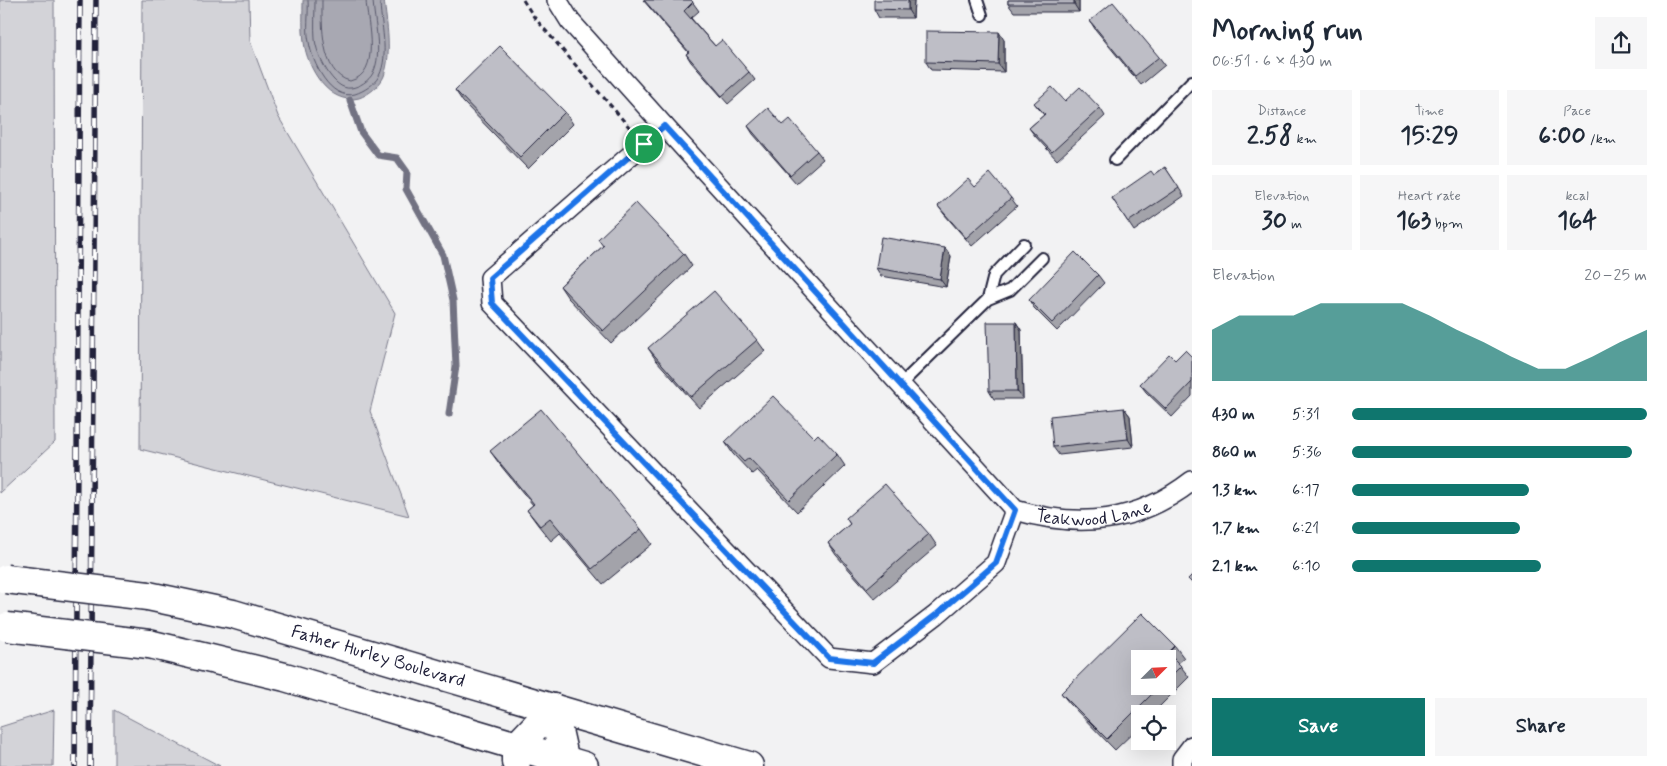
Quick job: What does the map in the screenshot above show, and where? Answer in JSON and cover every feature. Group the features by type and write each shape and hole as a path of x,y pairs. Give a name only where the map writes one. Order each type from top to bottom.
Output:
{"main road":[{"name":"Father Hurley Boulevard","path":"3,579 148,596 233,614 749,766"},
{"path":"3,627 149,644 285,677 516,756 572,764 553,708"},
{"path":"516,756 553,708"}],"street":[{"name":"Teakwood Lane","path":"557,0 570,21 664,126 1015,510 1046,519 1114,518 1140,512 1170,498 1192,481"},
{"path":"664,126 490,278 492,303 829,658 873,663 936,615 996,563 1015,510"},
{"path":"1182,766 1182,759 1192,746"}],"lane":[{"path":"977,0 982,15"},
{"path":"1115,160 1192,81"},
{"path":"988,299 994,275 1024,244"},
{"path":"900,385 988,299 1010,290 1042,258"}],"path":[{"path":"523,0 534,17 574,65 644,144"}],"shaded area":[{"path":"0,0 54,0 55,442 0,493"},
{"path":"142,0 249,0 250,41 278,116 395,313 370,411 409,516 140,449"},
{"path":"54,710 53,766 0,766 0,727"},
{"path":"114,710 220,766 114,766"}],"water":[{"path":"303,0 384,0 388,58 384,76 377,87 359,98 348,99 329,91 321,83 306,52 303,32"}],"building":[{"path":"644,0 691,0 693,2 684,11 715,46 722,40 749,72 722,96 686,54 689,52"},
{"path":"874,0 908,0 908,10 874,9"},
{"path":"1008,0 1074,0 1074,4 1008,4"},
{"path":"1113,2 1159,57 1135,76 1090,21"},
{"path":"926,31 999,32 998,64 926,62"},
{"path":"500,46 565,112 520,157 455,90"},
{"path":"1052,87 1065,101 1080,87 1100,108 1052,152 1029,128 1045,114 1034,103"},
{"path":"768,108 783,125 790,119 817,151 790,175 748,126"},
{"path":"1165,167 1179,188 1128,222 1112,198 1151,171 1154,175"},
{"path":"990,173 1011,198 966,238 938,206 968,179 975,187"},
{"path":"636,203 684,254 603,331 560,286 604,245 598,239"},
{"path":"881,237 945,248 940,279 876,268"},
{"path":"1075,252 1098,275 1052,323 1029,300"},
{"path":"714,291 757,340 691,397 648,348"},
{"path":"987,322 1016,322 1017,391 989,391"},
{"path":"1185,350 1192,357 1192,382 1166,409 1140,384 1169,354 1175,360"},
{"path":"773,396 814,438 818,434 837,454 789,500 749,458 744,462 725,442"},
{"path":"1124,408 1128,439 1053,447 1050,416"},
{"path":"541,409 641,529 592,569 550,518 540,526 527,510 534,504 490,451"},
{"path":"885,484 929,534 867,588 828,543 850,524 846,518"},
{"path":"1192,575 1192,583 1188,579"},
{"path":"1142,613 1175,646 1171,650 1131,650 1131,695 1151,695 1141,705 1131,705 1131,715 1107,739 1061,693"},
{"path":"1176,661 1181,666 1176,671"}],"waterway":[{"path":"350,100 361,132 378,155 397,158 407,172 406,189 443,255 453,300 456,366 449,414"}],"railway":[{"path":"75,766 80,0"},
{"path":"90,766 96,0"}],"route":[{"path":"664,126 1015,510 996,563 936,615 873,663 829,658 492,303 490,278 644,144 664,126"}]}
